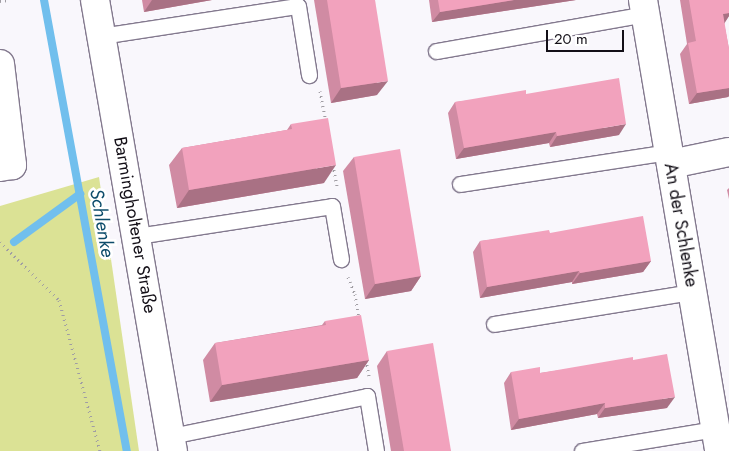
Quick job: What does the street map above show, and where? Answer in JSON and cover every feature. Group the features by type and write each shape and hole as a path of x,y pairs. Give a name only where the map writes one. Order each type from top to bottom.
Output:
{"street":[{"name":"Barmingholtener Straße","path":"95,0 172,443"},
{"name":"An der Schlenke","path":"644,7 717,440"},
{"path":"0,64 12,165 0,167"},
{"path":"670,158 729,152"}],"lane":[{"path":"101,36 298,6 309,75"},
{"path":"436,51 644,7"},
{"path":"460,184 670,158"},
{"path":"137,236 332,206 341,259"},
{"path":"494,324 692,292"},
{"path":"172,443 367,396 376,451"},
{"path":"582,451 717,440"}],"path":[{"path":"0,1 8,0"},
{"path":"309,75 320,92 327,130"},
{"path":"332,158 337,187 332,206"},
{"path":"0,242 59,300 100,451"},
{"path":"341,259 355,294 360,322"},
{"path":"365,351 370,380 367,396"}],"green space":[{"path":"99,177 139,451 0,451 0,206"}],"building":[{"path":"327,0 375,0 388,81 341,88"},
{"path":"438,0 514,0 440,12"},
{"path":"689,0 729,0 729,13 723,14 729,49 729,88 697,93 688,43 696,41"},
{"path":"619,78 626,124 557,136 556,132 464,148 455,102 526,90 526,94"},
{"path":"328,118 336,165 189,190 182,148 292,129 291,124"},
{"path":"400,149 421,276 375,284 354,157"},
{"path":"643,216 651,261 487,287 480,241 549,230 550,233"},
{"path":"361,315 369,360 222,385 215,343 326,325 325,321"},
{"path":"433,343 451,451 404,451 387,351"},
{"path":"667,354 675,397 605,408 605,403 519,419 511,372 540,367 540,373 633,357 633,360"}],"waterway":[{"name":"Schlenke","path":"44,0 127,451"},
{"path":"14,242 80,194"}]}
